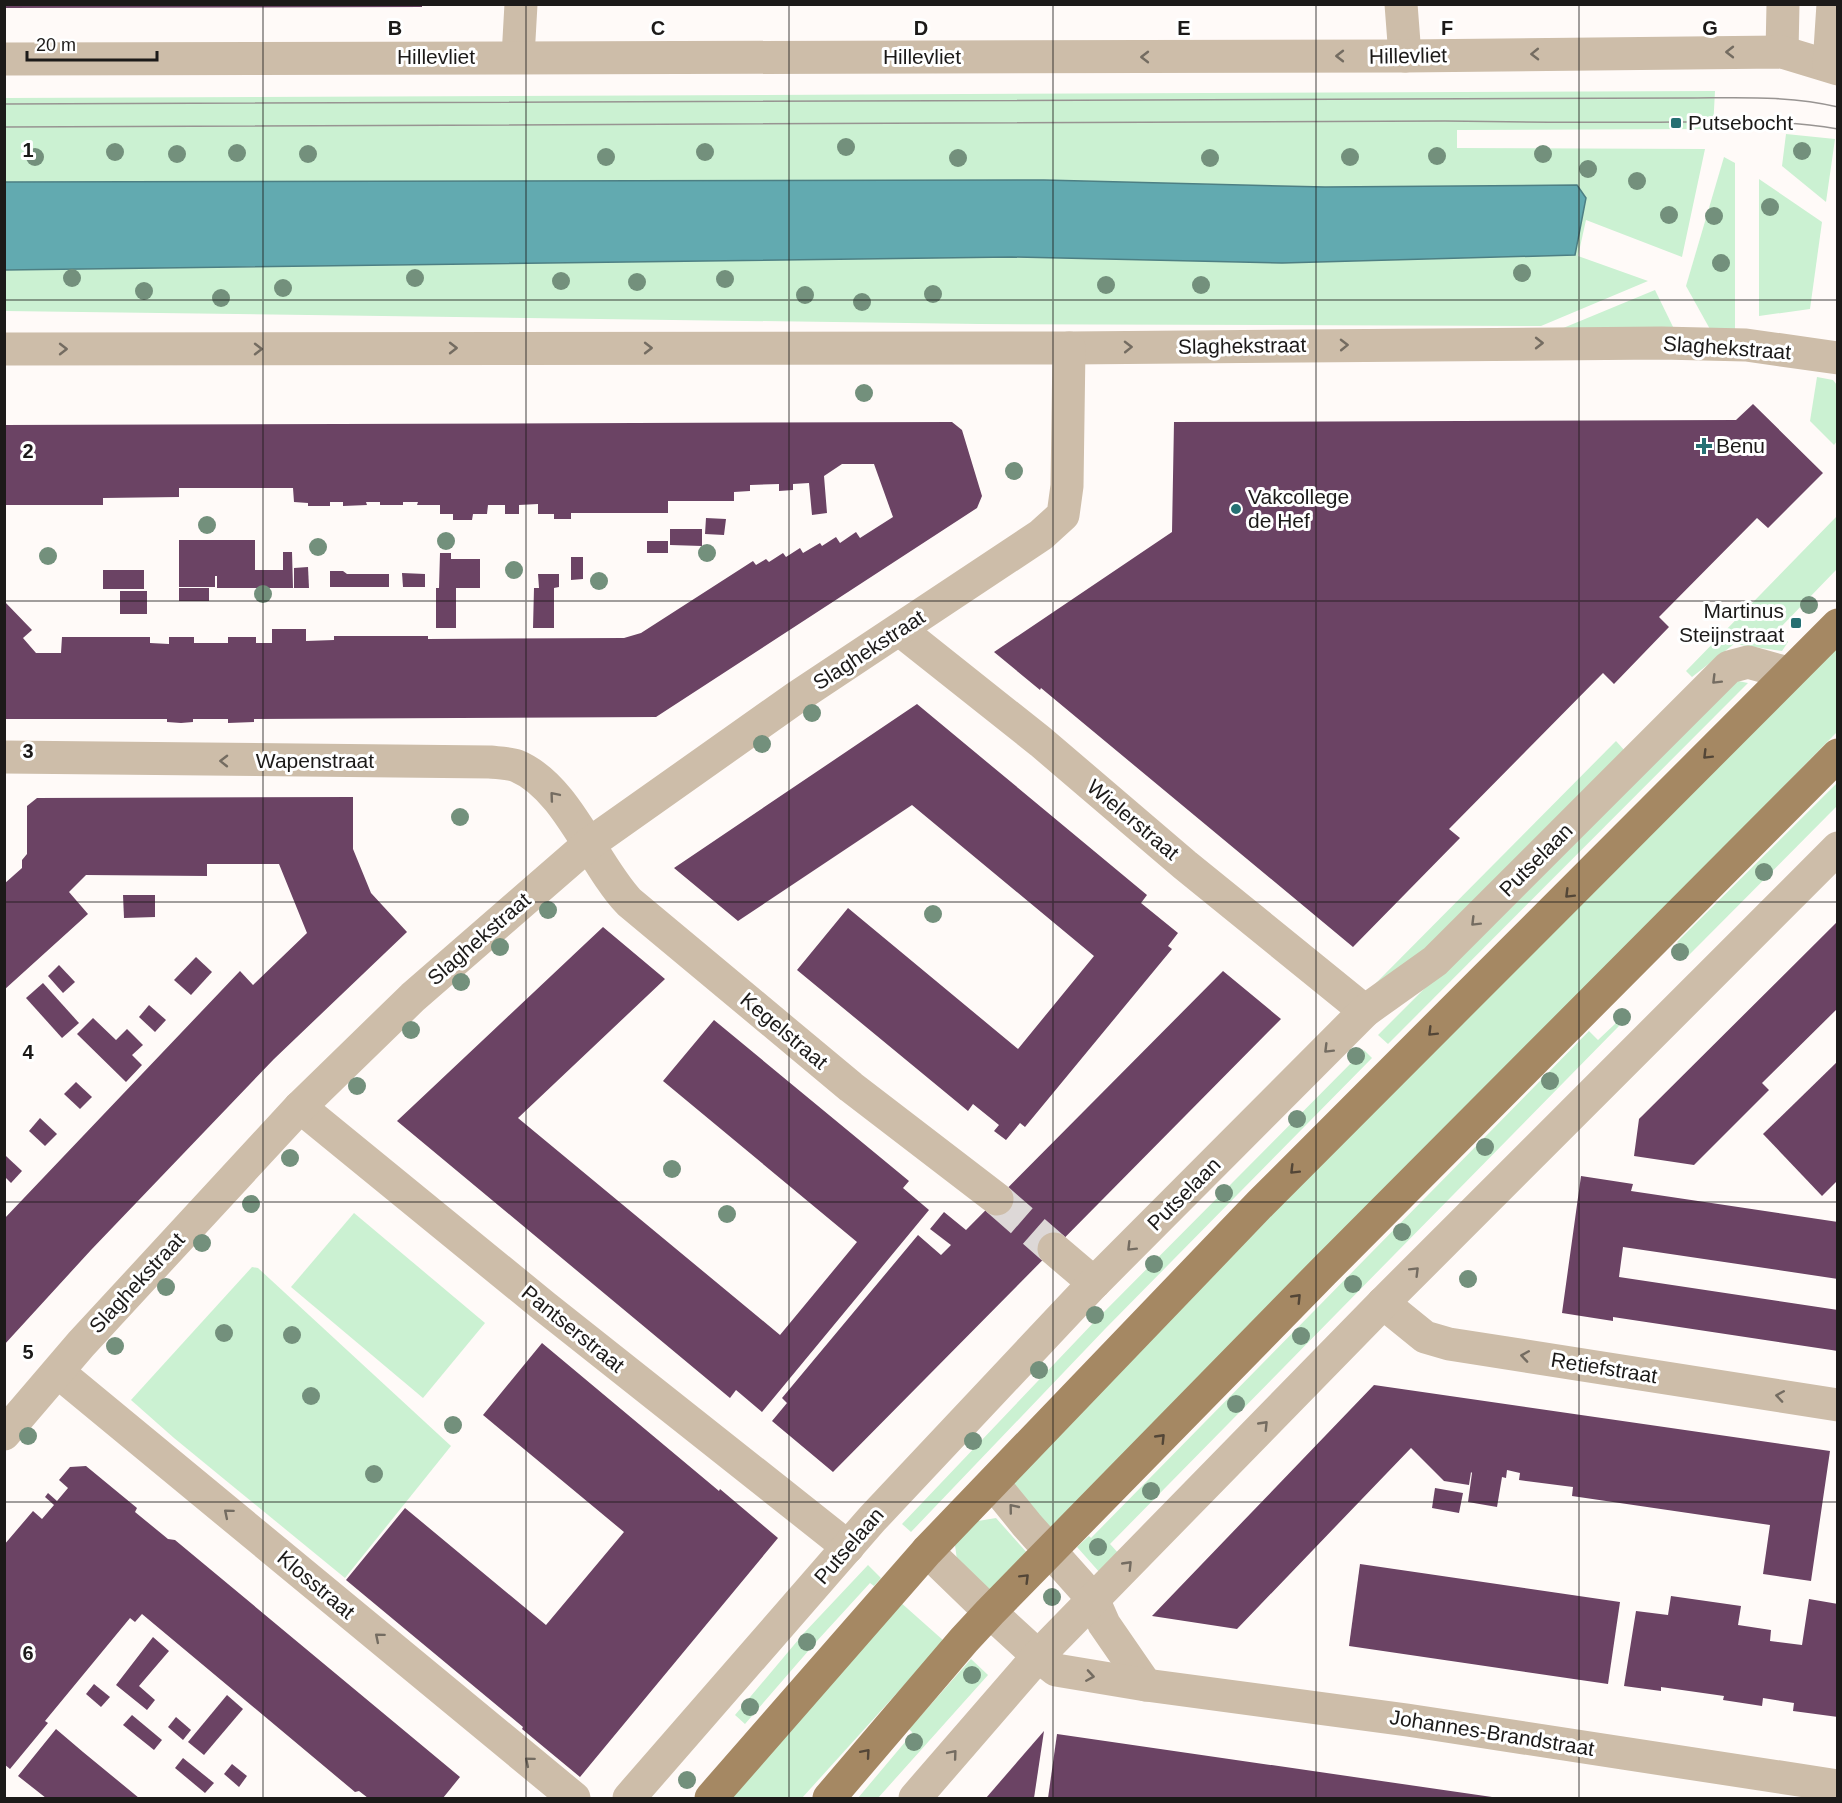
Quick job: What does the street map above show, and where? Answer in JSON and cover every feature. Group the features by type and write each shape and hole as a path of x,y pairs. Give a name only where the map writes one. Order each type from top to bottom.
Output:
{"main road":[{"path":"711,1798 927,1551 1261,1203 1838,625"},
{"path":"829,1798 990,1612 1323,1272 1838,755"}],"street":[{"path":"518,57 521,4"},
{"path":"1401,4 1405,56"},
{"path":"1782,52 1783,4"},
{"path":"1833,4 1833,67"},
{"name":"Hillevliet","path":"4,58 1405,56 1782,52 1833,67"},
{"name":"Slaghekstraat","path":"4,1434 81,1344 300,1107 413,997 588,844 797,697 1041,535 1063,515 1067,486 1069,348 1661,343 1746,345 1838,358"},
{"path":"4,349 1069,348"},
{"name":"Wielerstraat","path":"900,630 1032,735 1185,865 1365,1011"},
{"name":"Putselaan","path":"629,1798 848,1547 951,1434 1094,1283 1365,1011 1436,961 1729,667 1748,662 1788,673"},
{"name":"Wapenstraat","path":"4,757 509,764 528,771 557,798 588,844"},
{"name":"Kegelstraat","path":"588,844 613,884 629,902 851,1087 997,1199"},
{"path":"915,1798 1038,1656 1093,1599 1383,1304 1838,848"},
{"name":"Pantserstraat","path":"300,1107 545,1307 848,1547"},
{"path":"1054,1249 1094,1283"},
{"name":"Retiefstraat","path":"1383,1304 1425,1337 1449,1344 1838,1405"},
{"name":"Klosstraat","path":"58,1372 574,1798"},
{"path":"993,1483 1050,1552 1093,1599 1104,1624 1146,1685"},
{"name":"Johannes-Brandstraat","path":"927,1551 990,1612 1056,1670 1146,1685 1407,1720 1838,1786"}],"green space":[{"path":"1715,91 1713,129 1457,130 1457,148 1705,149 1682,257 1586,220 1578,256 1648,281 1541,326 979,324 5,311 4,270 1012,257 1282,263 1574,255 1586,198 1577,185 1325,187 1044,180 5,182 5,98"},
{"path":"1786,134 1835,139 1826,202 1782,166"},
{"path":"1724,157 1735,163 1735,331 1711,331 1686,286"},
{"path":"1759,179 1822,222 1810,309 1759,316"},
{"path":"1655,290 1675,331 1556,331"},
{"path":"1817,377 1833,380 1837,385 1837,441 1834,445 1810,421"},
{"path":"1837,516 1837,569 1778,630 1788,642 1782,651 1734,644 1692,677 1686,671"},
{"path":"1837,646 1837,732 1053,1531 1007,1481"},
{"path":"1733,680 1748,683 1388,1044 1378,1035"},
{"path":"1616,741 1625,751 1422,956 1375,984"},
{"path":"1837,783 1837,806 1688,956 1677,942"},
{"path":"1616,1023 1619,1026 1110,1544 1120,1555 1101,1574 1077,1547 1089,1536 1091,1538 1589,1031 1598,1040"},
{"path":"1364,1050 1372,1058 1105,1329 911,1532 902,1524 1096,1320"},
{"path":"354,1213 485,1323 423,1398 291,1287"},
{"path":"252,1267 258,1268 451,1446 345,1578 131,1400"},
{"path":"996,1518 1029,1555 991,1593 957,1560 955,1545 972,1522"},
{"path":"868,1565 881,1578 874,1586 870,1583 745,1724 735,1715 804,1633"},
{"path":"899,1601 944,1641 802,1798 727,1798"},
{"path":"971,1659 988,1675 878,1798 858,1798 911,1735 912,1732 909,1729"}],"water":[{"path":"1044,180 1325,187 1577,185 1586,198 1575,255 1282,263 1012,257 5,270 5,182"}],"building":[{"path":"4,4 422,4 422,7 4,8"},
{"path":"1753,404 1823,473 1768,528 1757,518 1659,617 1669,627 1614,684 1603,673 1449,829 1460,838 1353,947 1041,688 1040,690 994,652 1172,532 1174,422 1736,420"},
{"path":"952,422 962,430 982,496 977,508 656,717 254,719 254,722 228,723 228,719 193,719 193,722 181,723 167,722 167,719 4,719 4,601 32,630 23,638 36,653 61,653 62,637 150,637 150,643 169,644 169,637 194,637 194,643 228,643 228,637 256,637 256,643 272,643 272,629 306,629 306,641 334,640 334,636 428,636 428,639 624,638 641,633 753,561 756,565 766,559 769,562 783,553 786,557 800,548 803,553 820,543 822,546 836,537 840,543 856,532 860,538 893,517 874,464 842,464 824,476 827,513 812,515 809,483 793,484 793,490 779,491 779,484 750,485 750,491 734,492 734,501 668,501 668,513 571,513 571,519 554,519 554,514 538,514 538,504 519,505 519,514 505,514 505,505 488,505 487,514 473,514 472,520 453,520 453,514 440,514 440,505 417,505 418,502 403,502 403,505 380,505 380,502 366,502 367,505 343,506 343,502 330,502 330,506 308,506 308,503 294,502 293,488 179,488 179,497 103,498 103,505 4,505 4,425"},
{"path":"706,518 726,519 724,535 705,534"},
{"path":"670,529 702,529 702,546 670,545"},
{"path":"179,540 255,540 255,570 283,570 283,552 292,552 293,588 217,588 217,576 215,576 215,587 179,587"},
{"path":"647,541 668,541 668,553 647,553"},
{"path":"440,553 451,553 451,559 480,559 480,588 456,588 456,628 436,628 436,588 439,588"},
{"path":"571,557 583,557 583,579 571,580"},
{"path":"308,567 309,588 294,588 294,568"},
{"path":"103,570 144,570 144,589 103,589"},
{"path":"330,571 343,571 347,574 389,574 389,587 330,587"},
{"path":"402,573 425,574 425,587 403,587"},
{"path":"538,574 559,574 559,587 554,588 554,628 533,628 534,588 539,588"},
{"path":"179,588 209,588 209,601 179,601"},
{"path":"120,591 147,591 147,614 120,614"},
{"path":"917,704 1147,895 1141,903 1178,933 1168,946 1172,949 1025,1127 1020,1123 1006,1140 994,1131 999,1125 973,1104 968,1111 797,970 848,908 1018,1049 1094,956 912,805 738,921 674,868"},
{"path":"353,797 353,849 371,893 407,932 274,1059 91,1250 4,1345 4,1219 240,971 253,985 307,933 279,864 207,864 207,876 86,875 69,892 88,914 4,990 4,884 22,868 22,860 27,854 27,806 37,798"},
{"path":"123,895 155,895 155,917 124,918"},
{"path":"1838,921 1838,1008 1762,1083 1769,1090 1694,1165 1634,1156 1639,1119"},
{"path":"603,927 665,979 518,1118 780,1335 857,1242 663,1081 714,1020 909,1181 903,1188 929,1210 762,1412 736,1390 730,1398 397,1121"},
{"path":"196,957 212,972 191,995 174,980"},
{"path":"59,965 75,982 63,993 48,976"},
{"path":"1223,971 1281,1019 833,1472 772,1421 787,1403 782,1398 918,1235 941,1255 951,1245 930,1229 944,1212 966,1230"},
{"path":"43,983 79,1023 62,1038 26,998"},
{"path":"149,1005 166,1020 155,1032 139,1017"},
{"path":"93,1018 116,1040 127,1029 143,1045 132,1055 142,1065 126,1082 77,1034"},
{"path":"1838,1061 1838,1180 1822,1196 1763,1134"},
{"path":"76,1082 92,1097 80,1109 64,1094"},
{"path":"40,1118 57,1134 45,1146 29,1131"},
{"path":"6,1156 22,1171 11,1183 4,1176"},
{"path":"1581,1176 1633,1184 1631,1191 1838,1222 1838,1279 1623,1247 1619,1277 1838,1310 1838,1351 1613,1317 1613,1321 1562,1313"},
{"path":"542,1343 778,1538 580,1777 346,1580 405,1508 546,1625 624,1532 483,1415"},
{"path":"1374,1385 1830,1451 1811,1581 1763,1574 1770,1525 1572,1496 1573,1487 1519,1480 1520,1473 1507,1470 1506,1478 1502,1477 1497,1507 1468,1502 1471,1472 1469,1485 1444,1481 1411,1448 1237,1629 1152,1616"},
{"path":"86,1466 137,1508 135,1512 168,1539 175,1540 460,1777 443,1798 368,1798 359,1791 355,1792 142,1614 135,1622 130,1618 45,1721 48,1723 10,1769 4,1764 4,1545 33,1511 42,1519 54,1505 45,1497 48,1493 57,1501 68,1488 59,1480 70,1467"},
{"path":"1435,1488 1463,1493 1459,1513 1432,1508"},
{"path":"1360,1564 1620,1602 1608,1684 1349,1646"},
{"path":"1671,1596 1741,1606 1738,1625 1771,1630 1770,1641 1802,1645 1809,1599 1838,1604 1838,1717 1793,1711 1794,1703 1763,1698 1762,1706 1723,1700 1724,1696 1661,1687 1661,1691 1624,1686 1636,1611 1668,1615"},
{"path":"153,1637 169,1651 139,1686 155,1700 147,1710 116,1685"},
{"path":"94,1684 110,1697 101,1707 86,1694"},
{"path":"227,1695 243,1709 204,1755 188,1742"},
{"path":"132,1715 162,1740 154,1750 123,1725"},
{"path":"176,1717 191,1730 183,1740 168,1727"},
{"path":"56,1729 139,1798 46,1798 18,1776"},
{"path":"1044,1731 1034,1798 986,1798"},
{"path":"1057,1734 1492,1797 1492,1798 1048,1798"},
{"path":"183,1758 214,1783 205,1793 175,1768"},
{"path":"232,1764 247,1776 239,1787 224,1774"}],"tunnel":[{"path":"997,1199 1054,1249"}],"tram line":[{"path":"4,104 1744,98 1782,99 1838,107"},
{"path":"4,127 1445,121 1756,122 1838,129"}],"place":[{"name":"Putsebocht","path":"1676,123"},
{"name":"Benu","path":"1704,446"},
{"name":"Vakcollege de Hef","path":"1236,509"},
{"name":"Martinus Steijnstraat","path":"1796,623"}]}
